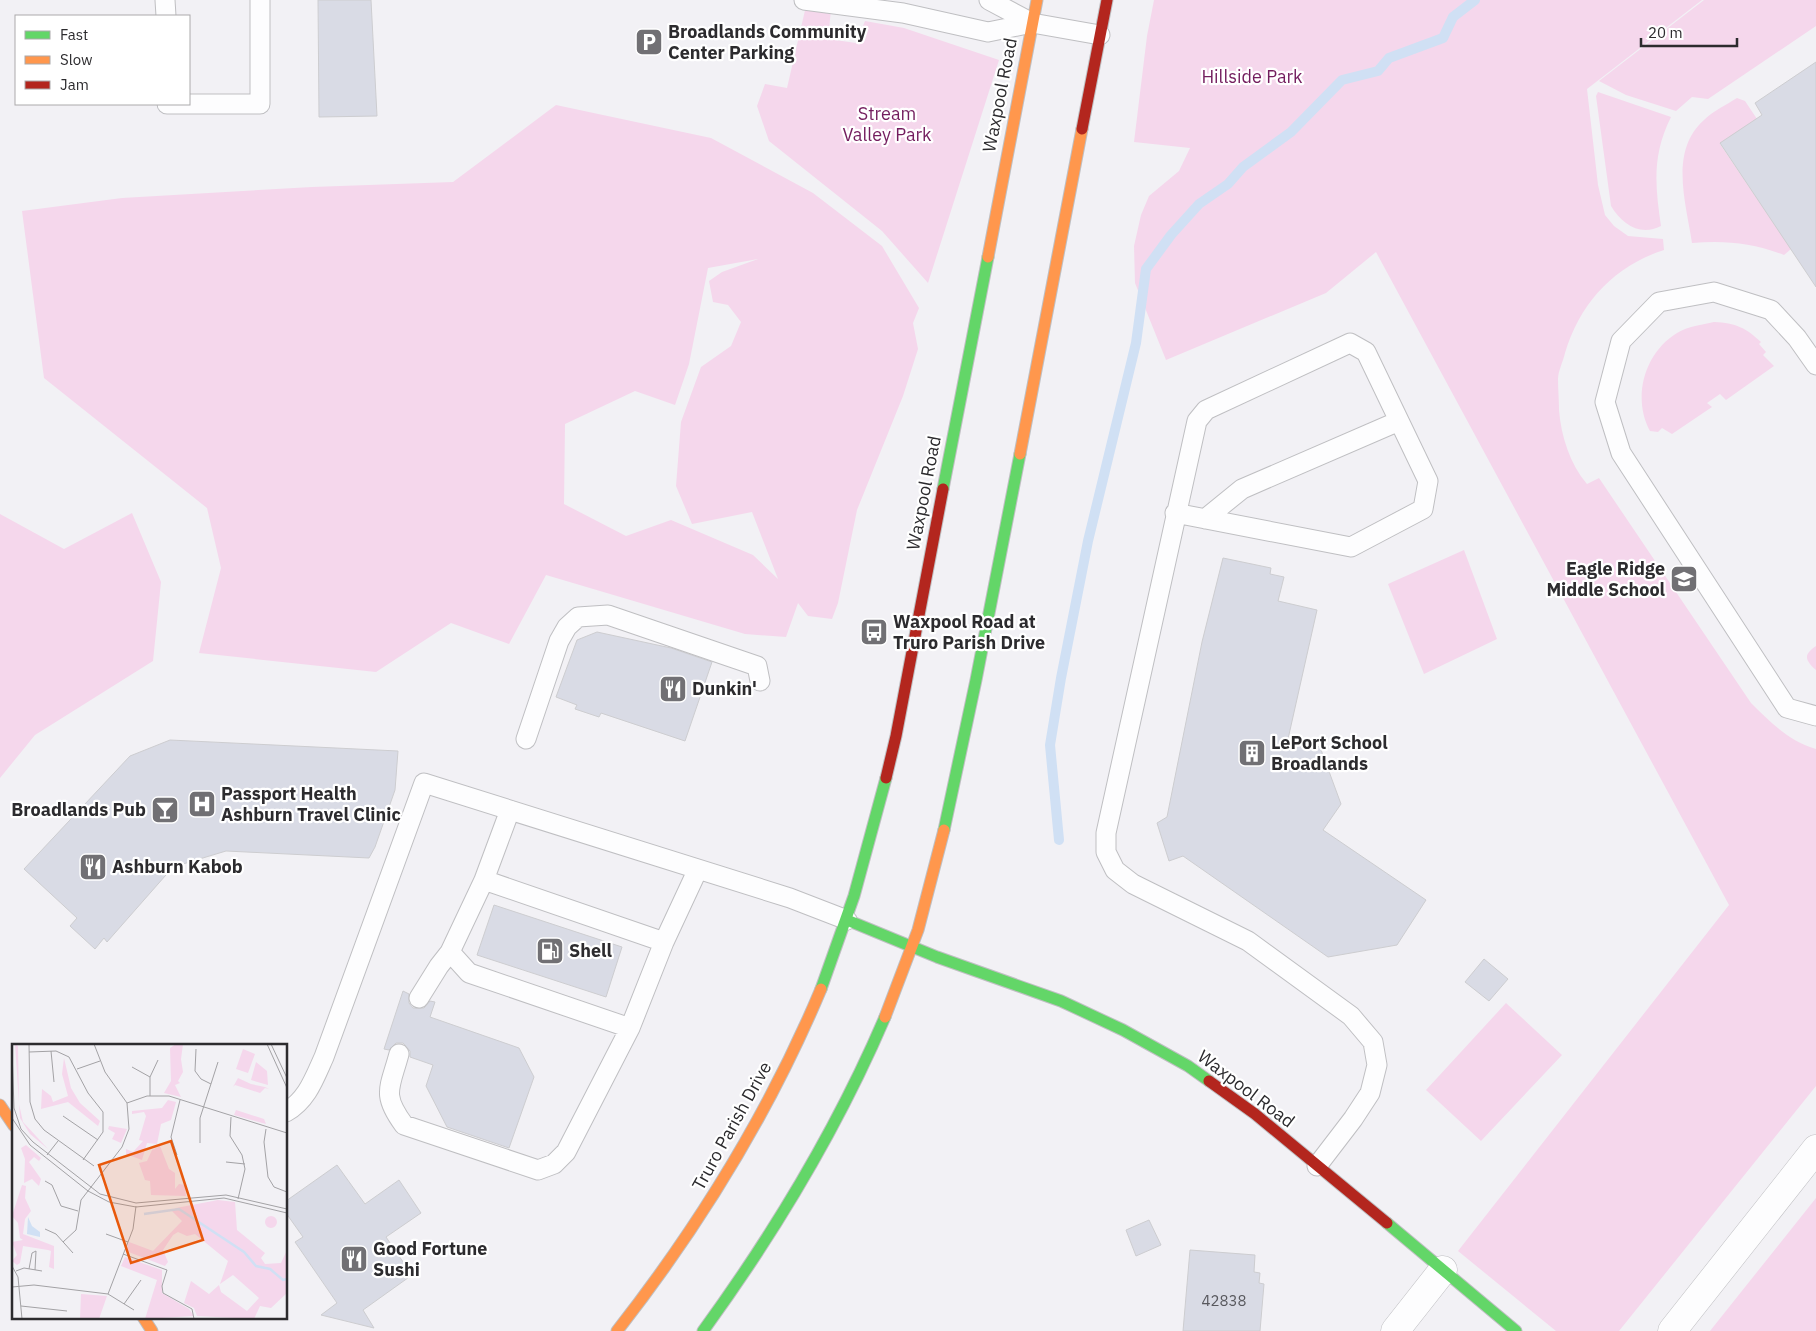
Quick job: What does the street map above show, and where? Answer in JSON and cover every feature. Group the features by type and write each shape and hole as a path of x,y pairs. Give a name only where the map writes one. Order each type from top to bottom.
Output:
{"street":[{"name":"Waxpool Road","path":"1036,0 896,736 867,852 847,920 912,947 1061,1001 1123,1030 1188,1066 1254,1114 1516,1331"},
{"path":"703,1331 734,1289 796,1193 839,1116 884,1018 912,947 937,859 977,677 1107,0"},
{"name":"Truro Parish Drive","path":"617,1331 646,1297 712,1200 765,1109 809,1018 847,920"},
{"path":"0,1105 12,1123"},
{"path":"1672,1331 1816,1149"},
{"path":"1395,1331 1443,1270"},
{"path":"144,1318 152,1331"}],"lane":[{"path":"165,0 166,15"},
{"path":"190,104 260,104 260,0"},
{"path":"804,0 850,3 988,32 1032,23"},
{"path":"989,0 1032,23 1100,35"},
{"path":"1816,365 1797,338 1771,310 1714,292 1659,302 1621,341 1605,402 1621,453 1788,708 1816,716"},
{"path":"1175,513 1351,547 1424,509 1428,481 1366,352 1350,343 1206,410 1196,421 1175,513 1106,833 1106,852 1115,870 1133,884 1248,941 1352,1016 1373,1042 1377,1065 1370,1093 1353,1120 1317,1166"},
{"path":"1205,519 1242,489 1399,421"},
{"path":"526,739 559,641 567,627 578,617 608,615 757,666 760,681"},
{"path":"288,1111 296,1106 309,1090 324,1057 424,783 803,902 847,920"},
{"path":"419,998 450,952 484,880 510,810"},
{"path":"399,1054 389,1091 391,1107 404,1125 538,1170 554,1164 566,1152 630,1028 664,942 698,869"},
{"path":"484,880 664,942"},
{"path":"450,952 469,973 630,1028"}],"green space":[{"name":"Hillside Park","path":"1154,0 1702,0 1587,89 1598,185 1605,215 1614,226 1628,236 1663,239 1664,250 1646,257 1615,276 1601,289 1580,318 1560,370 1558,379 1559,410 1567,449 1581,476 1587,484 1599,478 1751,703 1789,736 1806,746 1816,749 1816,1086 1619,1331 1556,1331 1458,1251 1729,905 1376,252 1326,293 1166,360 1135,283 1134,246 1141,215 1149,196 1179,171 1190,148 1134,142 1147,36"},
{"path":"1704,0 1816,0 1816,26 1708,99 1692,97 1676,111 1626,95 1599,81"},
{"name":"Stream Valley Park","path":"806,6 831,10 828,39 856,43 865,21 904,28 999,60 928,283 882,231 769,141 757,106 765,84 787,88"},
{"path":"1598,92 1671,117 1658,157 1657,197 1661,226 1646,230 1632,227 1620,218 1611,206 1596,96"},
{"path":"1737,98 1745,101 1757,119 1720,144 1791,249 1784,255 1739,243 1692,243 1683,178 1683,162 1687,147 1693,133 1704,120"},
{"path":"556,105 711,138 813,193 882,246 919,308 913,323 918,349 903,396 857,510 838,603 832,619 808,616 798,603 786,637 745,634 546,575 509,644 451,623 376,672 199,653 221,568 207,508 44,378 22,211 122,198 312,187 453,182","holes":["758,259 722,272 709,281 713,302 728,305 741,322 731,346 701,367 681,422 676,486 692,524 752,512 778,579 753,555 671,520 626,536 564,504 565,424 635,391 675,405 689,364 708,268"]},
{"path":"1714,322 1735,325 1750,333 1761,342 1759,344 1766,352 1763,355 1774,366 1726,400 1720,394 1707,403 1712,407 1672,434 1662,428 1658,432 1650,431 1642,405 1642,391 1644,377 1656,352 1677,333 1690,327"},
{"path":"132,513 161,582 153,661 35,735 0,778 0,514 64,549"},
{"path":"1464,550 1497,639 1424,674 1388,584"},
{"path":"1816,646 1816,670 1808,660 1807,655"},
{"path":"1506,1003 1562,1055 1481,1141 1426,1090"},
{"path":"1816,1198 1816,1331 1710,1331"}],"building":[{"path":"318,0 371,0 377,116 319,117"},
{"path":"1816,62 1816,287 1720,143 1762,115 1755,103"},
{"name":"LePort School Broadlands","path":"1223,558 1271,568 1270,574 1284,577 1278,601 1317,610 1288,739 1320,747 1341,804 1323,830 1426,900 1397,945 1328,957 1183,856 1169,861 1157,823 1167,817 1202,642"},
{"path":"597,632 671,648 712,662 685,741 601,713 599,717 575,709 577,705 556,697 577,640"},
{"path":"170,740 398,751 395,790 375,847 369,858 226,851 173,867 107,942 104,938 95,949 70,926 77,918 24,869 130,756"},
{"name":"Shell","path":"494,905 622,947 606,997 477,955"},
{"path":"1484,959 1508,979 1489,1001 1465,982"},
{"path":"403,991 409,994 409,1003 413,1008 424,1008 430,1001 435,1002 430,1017 519,1048 534,1077 509,1148 447,1127 426,1086 433,1065 410,1057 410,1051 403,1043 396,1043 389,1050 384,1049"},
{"name":"Good Fortune Sushi","path":"337,1165 365,1204 399,1180 421,1213 386,1237 412,1275 363,1310 374,1328 321,1315 337,1303 295,1242 303,1237 288,1216 288,1200"},
{"path":"1149,1220 1161,1245 1136,1256 1126,1230"},
{"path":"1190,1250 1255,1255 1254,1272 1260,1273 1259,1283 1264,1284 1260,1331 1183,1331"}],"waterway":[{"path":"1059,840 1050,745 1088,541 1136,343 1146,269 1171,235 1199,204 1228,184 1243,167 1291,132 1342,80 1378,71 1389,58 1443,38 1453,17 1475,0"}],"traffic: fast":[{"path":"943,489 988,257"},
{"path":"944,830 976,680 1020,454"},
{"path":"821,989 854,896 886,778"},
{"path":"847,920 937,957 1061,1001 1123,1030 1188,1066 1209,1081"},
{"path":"703,1331 730,1294 803,1179 846,1099 885,1017"},
{"path":"1387,1223 1516,1331"}],"traffic: slow":[{"path":"988,257 1037,0"},
{"path":"1020,454 1082,129"},
{"path":"885,1017 918,930 944,830"},
{"path":"617,1331 677,1250 731,1167 779,1080 821,989"},
{"path":"0,1105 12,1123"},
{"path":"144,1318 152,1331"}],"traffic: jam":[{"path":"1082,129 1107,0"},
{"path":"886,778 896,736 943,489"},
{"path":"1209,1081 1255,1114 1387,1223"}],"place":[{"name":"Broadlands Community Center Parking","path":"649,42"},
{"name":"Eagle Ridge Middle School","path":"1684,579"},
{"name":"Waxpool Road at Truro Parish Drive","path":"874,632"},
{"name":"Dunkin'","path":"673,689"},
{"name":"LePort School Broadlands","path":"1252,753"},
{"name":"Passport Health Ashburn Travel Clinic","path":"202,804"},
{"name":"Broadlands Pub","path":"165,810"},
{"name":"Ashburn Kabob","path":"93,867"},
{"name":"Shell","path":"550,951"},
{"name":"Good Fortune Sushi","path":"354,1259"}]}
